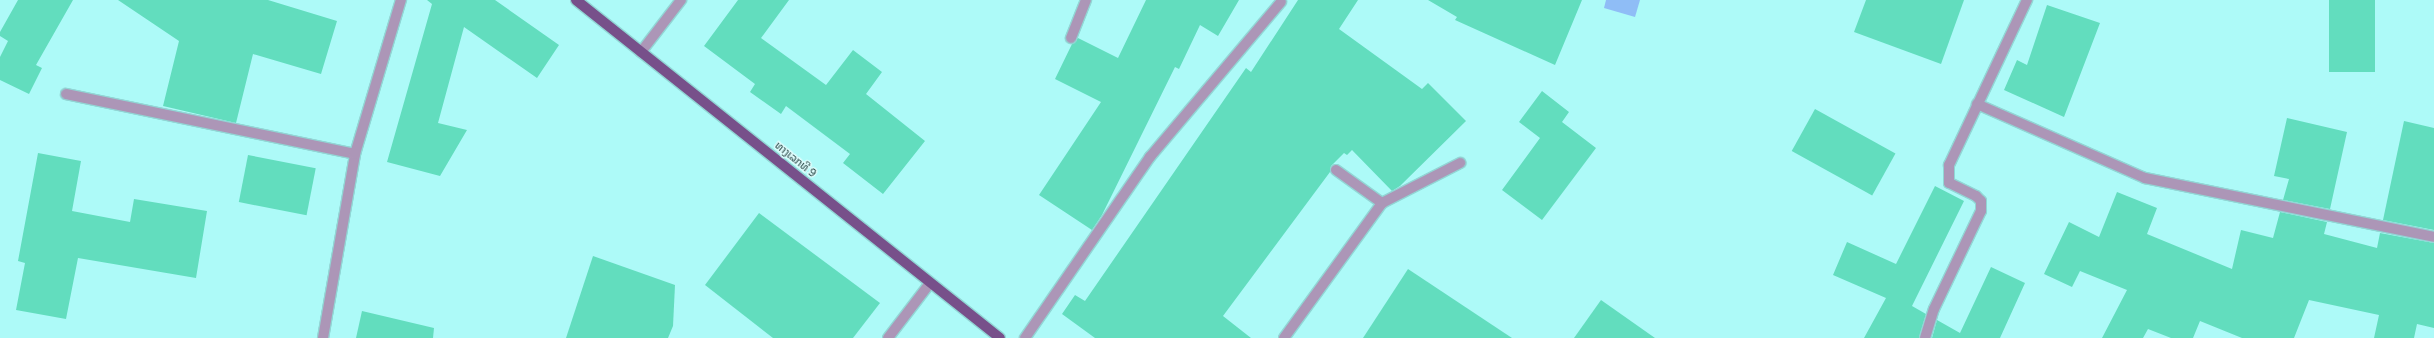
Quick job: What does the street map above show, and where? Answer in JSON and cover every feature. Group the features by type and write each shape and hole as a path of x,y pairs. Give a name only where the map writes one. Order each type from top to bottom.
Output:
{"main road":[{"name":"ທາງເລກທີ 9","path":"576,0 1000,338"}],"street":[{"path":"323,338 355,154 401,0"},
{"path":"641,52 681,0"},
{"path":"1071,38 1086,0"},
{"path":"1925,338 1934,309 1981,211 1981,201 1949,183 1949,165 2027,0"},
{"path":"1026,338 1150,157 1281,2"},
{"path":"66,94 355,154"},
{"path":"1977,104 2146,178 2434,237"},
{"path":"1284,338 1382,204 1460,163"},
{"path":"1336,170 1382,204"},
{"path":"888,338 930,283"}],"water":[{"path":"1606,0 1640,0 1635,17 1604,8"}],"building":[{"path":"18,0 73,0 36,65 42,68 29,94 0,80 0,57 8,41 0,36 0,32"},
{"path":"118,0 268,0 337,21 321,74 253,54 236,123 163,106 179,41"},
{"path":"427,0 495,0 559,45 537,78 464,27 438,123 467,130 440,176 387,162 432,4"},
{"path":"738,0 789,0 761,38 826,85 853,50 882,72 866,94 925,141 883,194 843,163 850,154 786,106 781,114 750,92 755,84 704,46"},
{"path":"1146,0 1239,0 1218,36 1200,25 1179,69 1175,67 1102,215 1092,230 1039,195 1101,102 1055,79 1072,44 1078,38 1118,58"},
{"path":"1298,0 1358,0 1339,29 1422,89 1428,83 1466,121 1400,186 1392,191 1352,150 1347,155 1344,153 1331,166 1330,172 1223,316 1251,338 1095,338 1062,314 1075,295 1085,301 1246,68 1251,72"},
{"path":"1428,0 1582,0 1555,65 1455,20 1457,17"},
{"path":"1866,0 1964,0 1941,64 1854,32"},
{"path":"2329,0 2375,0 2375,72 2329,72"},
{"path":"2047,5 2100,23 2064,117 2004,90 2017,60 2027,65"},
{"path":"1542,91 1569,112 1562,122 1596,148 1542,220 1502,190 1540,138 1519,122"},
{"path":"1815,109 1895,154 1872,196 1792,151"},
{"path":"2287,118 2347,132 2330,209 2283,200 2289,179 2274,176"},
{"path":"2404,121 2434,128 2434,230 2383,220"},
{"path":"38,153 81,161 72,211 130,222 134,199 207,211 196,278 78,258 66,319 16,310 25,263 18,261"},
{"path":"248,155 316,168 307,215 239,202"},
{"path":"1935,186 1964,201 1912,306 1926,314 1919,338 1864,338 1886,298 1833,275 1847,242 1896,264"},
{"path":"2117,192 2157,208 2147,234 2232,269 2241,230 2273,238 2280,212 2327,222 2324,234 2377,248 2380,233 2434,243 2434,328 2417,324 2414,338 2374,338 2379,315 2309,300 2294,338 2242,338 2200,321 2193,338 2171,338 2148,329 2143,338 2102,338 2127,290 2080,271 2072,287 2044,274 2069,222 2099,237"},
{"path":"759,213 880,303 853,338 773,338 705,285"},
{"path":"593,256 675,285 673,326 668,338 566,338"},
{"path":"1991,267 2025,283 2000,338 1932,338 1937,320 1960,333"},
{"path":"1408,269 1512,338 1363,338"},
{"path":"1601,300 1655,338 1574,338"},
{"path":"362,311 434,328 433,338 356,338"}]}
